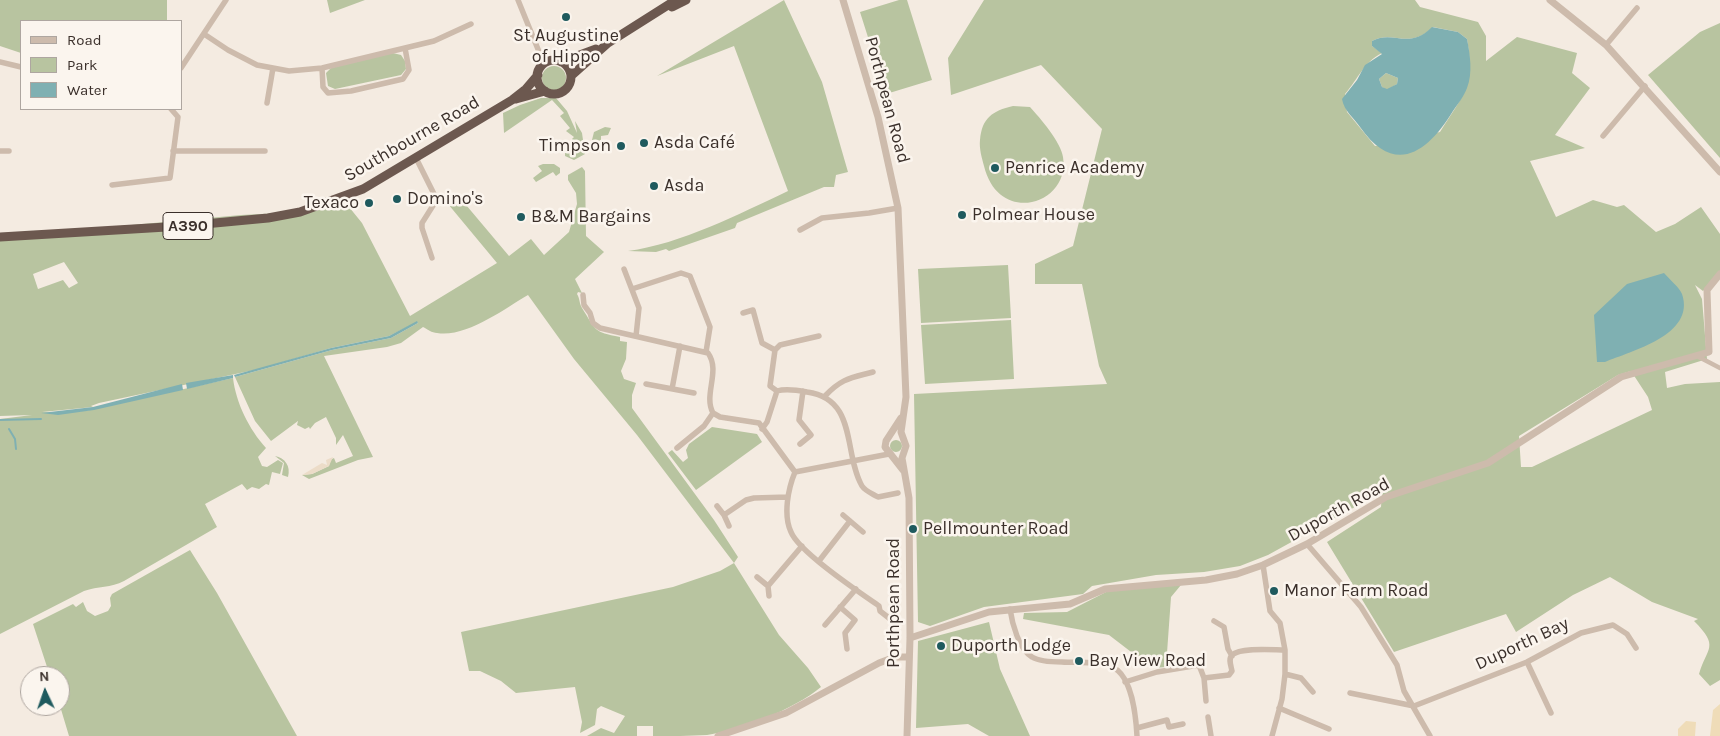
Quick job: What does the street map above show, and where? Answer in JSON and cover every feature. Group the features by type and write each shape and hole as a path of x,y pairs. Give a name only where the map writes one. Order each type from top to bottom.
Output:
{"highway":[{"name":"A390","path":"652,17 676,0"},
{"name":"A390","path":"538,75 544,64 552,61 561,62 608,43 652,17 686,0"},
{"name":"A390","path":"545,91 551,94 562,92 569,86 571,76 608,43"},
{"path":"561,62 569,69 571,76"},
{"path":"538,75 540,86 545,91"},
{"name":"Southbourne Road","path":"0,237 183,226 268,218 300,212 363,189 512,100 526,89 538,75"},
{"name":"Southbourne Road","path":"512,100 545,91"}],"street":[{"path":"182,67 226,0"},
{"path":"518,0 544,64"},
{"name":"Porthpean Road","path":"843,0 878,117 898,208 902,261 906,398 901,432 904,440 902,458 908,498 910,638 907,736"},
{"path":"1550,0 1606,45 1645,86 1720,172"},
{"path":"1606,45 1637,8"},
{"path":"204,34 228,50 257,65 289,71 322,68 434,41 471,24"},
{"path":"322,68 323,87 328,93 351,91 403,79 409,70 405,48"},
{"path":"0,62 20,67"},
{"path":"267,103 273,68"},
{"path":"1603,136 1645,86"},
{"path":"112,185 170,178 178,117 173,110"},
{"path":"0,151 9,151"},
{"path":"173,151 266,151"},
{"path":"416,158 434,194 434,204 422,223 432,258"},
{"path":"800,230 822,218 898,208"},
{"path":"624,269 639,308 636,336"},
{"path":"632,290 681,272 690,276 710,327 706,352"},
{"path":"1696,356 1709,352 1707,290 1720,274"},
{"path":"583,295 584,305 596,326 706,352 710,357 713,369 710,401 713,413 720,418 759,423 795,472"},
{"path":"743,313 753,310 762,343 775,350"},
{"path":"776,391 770,386 775,350 780,346 819,336"},
{"path":"672,389 680,346"},
{"path":"1696,356 1720,368"},
{"name":"Duporth Road","path":"910,638 989,612 1070,604 1105,589 1206,580 1237,574 1263,565 1307,544 1386,497 1488,463 1621,377 1696,356"},
{"path":"825,396 837,383 844,379 873,372"},
{"path":"646,384 694,393"},
{"path":"776,391 787,389 825,396 844,418 853,462 863,488 878,497 898,493"},
{"path":"762,429 767,422 776,391"},
{"path":"800,444 811,435 799,420 803,391"},
{"path":"677,448 704,426 713,413"},
{"name":"Porthpean Road","path":"886,442 902,415"},
{"path":"871,457 896,435 904,440"},
{"path":"886,442 890,455 904,471"},
{"path":"795,472 871,457 899,456 904,451"},
{"path":"795,472 788,498 790,530 802,546 879,606 880,611 894,622"},
{"path":"724,515 746,500 754,498 788,498"},
{"path":"717,506 729,526"},
{"path":"843,515 863,532"},
{"path":"819,561 850,521"},
{"path":"1307,544 1361,607 1397,665 1404,691 1430,736"},
{"path":"768,586 802,546"},
{"path":"1263,565 1270,611 1280,623 1285,650 1285,674 1272,736"},
{"path":"757,577 768,586 769,596"},
{"path":"825,625 856,589"},
{"path":"840,607 855,620 844,632 847,649"},
{"path":"1010,609 1012,622 1025,650 1032,657 1048,662 1105,664 1120,672 1134,702 1137,736"},
{"path":"1204,678 1229,675 1232,671 1230,660 1232,656 1228,649 1224,627 1214,621"},
{"name":"Duporth Bay","path":"1414,706 1528,662 1581,633 1613,625 1627,634 1636,648"},
{"path":"1232,656 1258,650 1285,650"},
{"path":"718,736 778,716 878,663 895,658 909,657"},
{"path":"1528,662 1551,713"},
{"path":"1125,682 1157,672 1199,665 1204,678 1206,701"},
{"path":"1285,674 1301,678 1313,692"},
{"path":"1350,693 1414,706"},
{"path":"1279,708 1329,729"},
{"path":"1208,717 1211,736"},
{"path":"1137,728 1168,720 1169,728 1183,724"}],"green space":[{"path":"0,0 167,0 167,20 20,20 20,53 0,46"},
{"path":"327,0 365,0 330,13"},
{"path":"784,0 822,82 848,172 836,175 834,187 824,187 737,223 735,228 669,251 666,249 656,252 628,251 689,235 788,191 734,46 657,76"},
{"path":"899,0 907,0 932,80 886,94 860,12"},
{"path":"984,0 1415,0 1420,7 1478,22 1486,36 1486,61 1517,37 1577,53 1572,73 1590,88 1555,135 1585,148 1530,161 1556,217 1593,200 1617,207 1624,205 1656,232 1675,224 1701,207 1720,234 1720,271 1703,291 1695,285 1702,299 1707,359 1665,372 1667,388 1685,384 1720,382 1720,680 1710,686 1699,674 1708,652 1709,642 1707,636 1694,621 1698,619 1652,602 1610,577 1573,595 1516,632 1506,614 1394,652 1327,542 1381,507 1382,492 1268,555 1240,566 1204,572 1156,575 1092,586 1083,594 984,607 930,626 918,622 914,394 1107,384 1099,366 1082,284 1035,284 1035,264 1073,246 1102,129 1041,65 951,95 948,58","holes":["1433,27 1458,32 1467,39 1470,68 1466,89 1440,132 1375,146 1347,112 1345,94 1370,61 1382,53 1372,46 1372,41 1387,37 1416,38","1631,371 1648,397 1652,410 1532,467 1521,467 1519,436 1618,375"]},
{"path":"1720,23 1720,158 1648,75 1700,32"},
{"path":"393,53 401,55 405,61 406,69 401,75 335,89 328,86 326,73 333,66"},
{"path":"554,66 559,67 565,73 565,83 559,89 554,90 549,89 543,83 542,78 543,73 549,67"},
{"path":"1386,73 1398,78 1397,84 1387,90 1382,87 1379,79"},
{"path":"541,98 556,98 567,111 577,133 575,121 582,133 585,154 574,160 565,156 565,153 575,144 572,139 574,137 566,131 570,128 560,116 564,113 552,100 504,133 503,113"},
{"path":"1013,106 1030,107 1054,137 1063,157 1063,173 1056,187 1045,197 1032,202 1018,202 1004,197 992,185 981,153 981,132 986,121 999,110"},
{"path":"605,127 611,128 608,135 601,136 601,140 596,142 592,140 594,132"},
{"path":"554,164 560,168 560,173 556,176 553,172 536,182 533,178 542,171 538,166"},
{"path":"582,167 585,171 586,236 604,252 575,279 582,293 578,292 577,294 581,306 596,329 620,337 620,341 627,342 626,359 621,371 624,379 636,383 632,395 632,408 714,520 738,557 734,563 637,435 574,359 528,295 484,321 460,331 435,333 423,327 401,343 387,347 324,356 373,457 358,460 309,479 302,475 312,474 329,466 330,460 334,458 336,463 353,456 343,435 336,445 336,438 326,417 315,423 310,429 309,427 305,429 297,425 298,421 271,441 255,421 235,377 332,350 391,338 417,322 389,336 331,348 259,369 99,403 91,406 93,407 42,412 66,413 90,410 233,378 237,397 244,415 254,433 266,448 258,457 262,466 267,467 278,460 283,463 280,474 272,472 269,485 266,484 259,489 252,487 247,490 242,484 205,504 217,527 124,581 84,591 0,634 0,419 32,415 0,416 0,237 241,215 300,212 335,201 345,202 362,223 410,316 497,263 448,204 461,199 509,256 531,239 544,255 569,232 577,204 576,193 568,180 568,175","holes":["64,262 78,283 69,288 63,280 38,289 33,274"]},
{"path":"1008,265 1011,318 921,323 918,269"},
{"path":"1011,320 1014,379 925,384 921,325"},
{"path":"712,427 757,434 762,442 696,490 668,453 672,450 683,462 688,458 686,450 689,444"},
{"path":"894,440 898,440 902,446 898,452 894,452 890,448 890,444"},
{"path":"275,456 282,459 288,466 288,477 282,475 284,463"},
{"path":"190,550 217,593 297,736 69,736 63,716 70,716 70,666 47,666 33,624 73,604 76,607 83,602 87,611 95,616 108,611 111,606 110,598 112,594"},
{"path":"734,563 779,635 808,668 821,687 782,711 752,723 707,735 653,736 653,726 637,726 637,736 587,736 601,728 614,733 625,716 601,706 597,709 595,725 580,733 582,722 575,687 516,693 501,681 480,671 469,671 461,632 673,587 720,571"},
{"path":"1181,585 1171,597 1166,667 1152,668 1109,635 1023,619 1024,613 1067,612 1108,591"},
{"path":"989,622 1000,669 1030,736 989,736 968,724 916,728 918,641"}],"sand":[{"path":"1720,704 1720,736 1710,736 1713,710"},
{"path":"1686,721 1696,722 1695,736 1678,736 1678,729"}],"shaded area":[{"path":"333,457 329,466 312,474 302,475 322,463 327,465 326,460"}],"water":[{"path":"1432,27 1458,32 1467,39 1470,64 1469,82 1461,100 1433,138 1422,147 1410,153 1398,155 1386,151 1373,142 1347,111 1342,99 1357,80 1365,65 1382,54 1372,46 1372,41 1387,37 1416,38","holes":["1386,73 1398,78 1397,84 1387,89 1382,87 1379,79"]},
{"path":"1664,273 1682,294 1684,308 1680,320 1671,331 1658,339 1605,362 1597,362 1594,315 1627,284"},
{"path":"417,321 418,323 391,338 332,350 235,377 234,375 331,348 389,336"},
{"path":"233,375 233,378 187,389 186,383"},
{"path":"182,384 183,390 94,410 58,415 41,413 93,407"}],"waterway":[{"path":"0,420 41,419"},
{"path":"9,429 15,439 16,449"}],"place":[{"name":"St Augustine of Hippo","path":"566,17"},
{"name":"Asda Café","path":"644,143"},
{"name":"Timpson","path":"621,146"},
{"name":"Penrice Academy","path":"995,168"},
{"name":"Asda","path":"654,186"},
{"name":"Domino's","path":"397,199"},
{"name":"Texaco","path":"369,203"},
{"name":"Polmear House","path":"962,215"},
{"name":"B&M Bargains","path":"521,217"},
{"name":"Pellmounter Road","path":"913,529"},
{"name":"Manor Farm Road","path":"1274,591"},
{"name":"Duporth Lodge","path":"941,646"},
{"name":"Bay View Road","path":"1079,661"}]}
